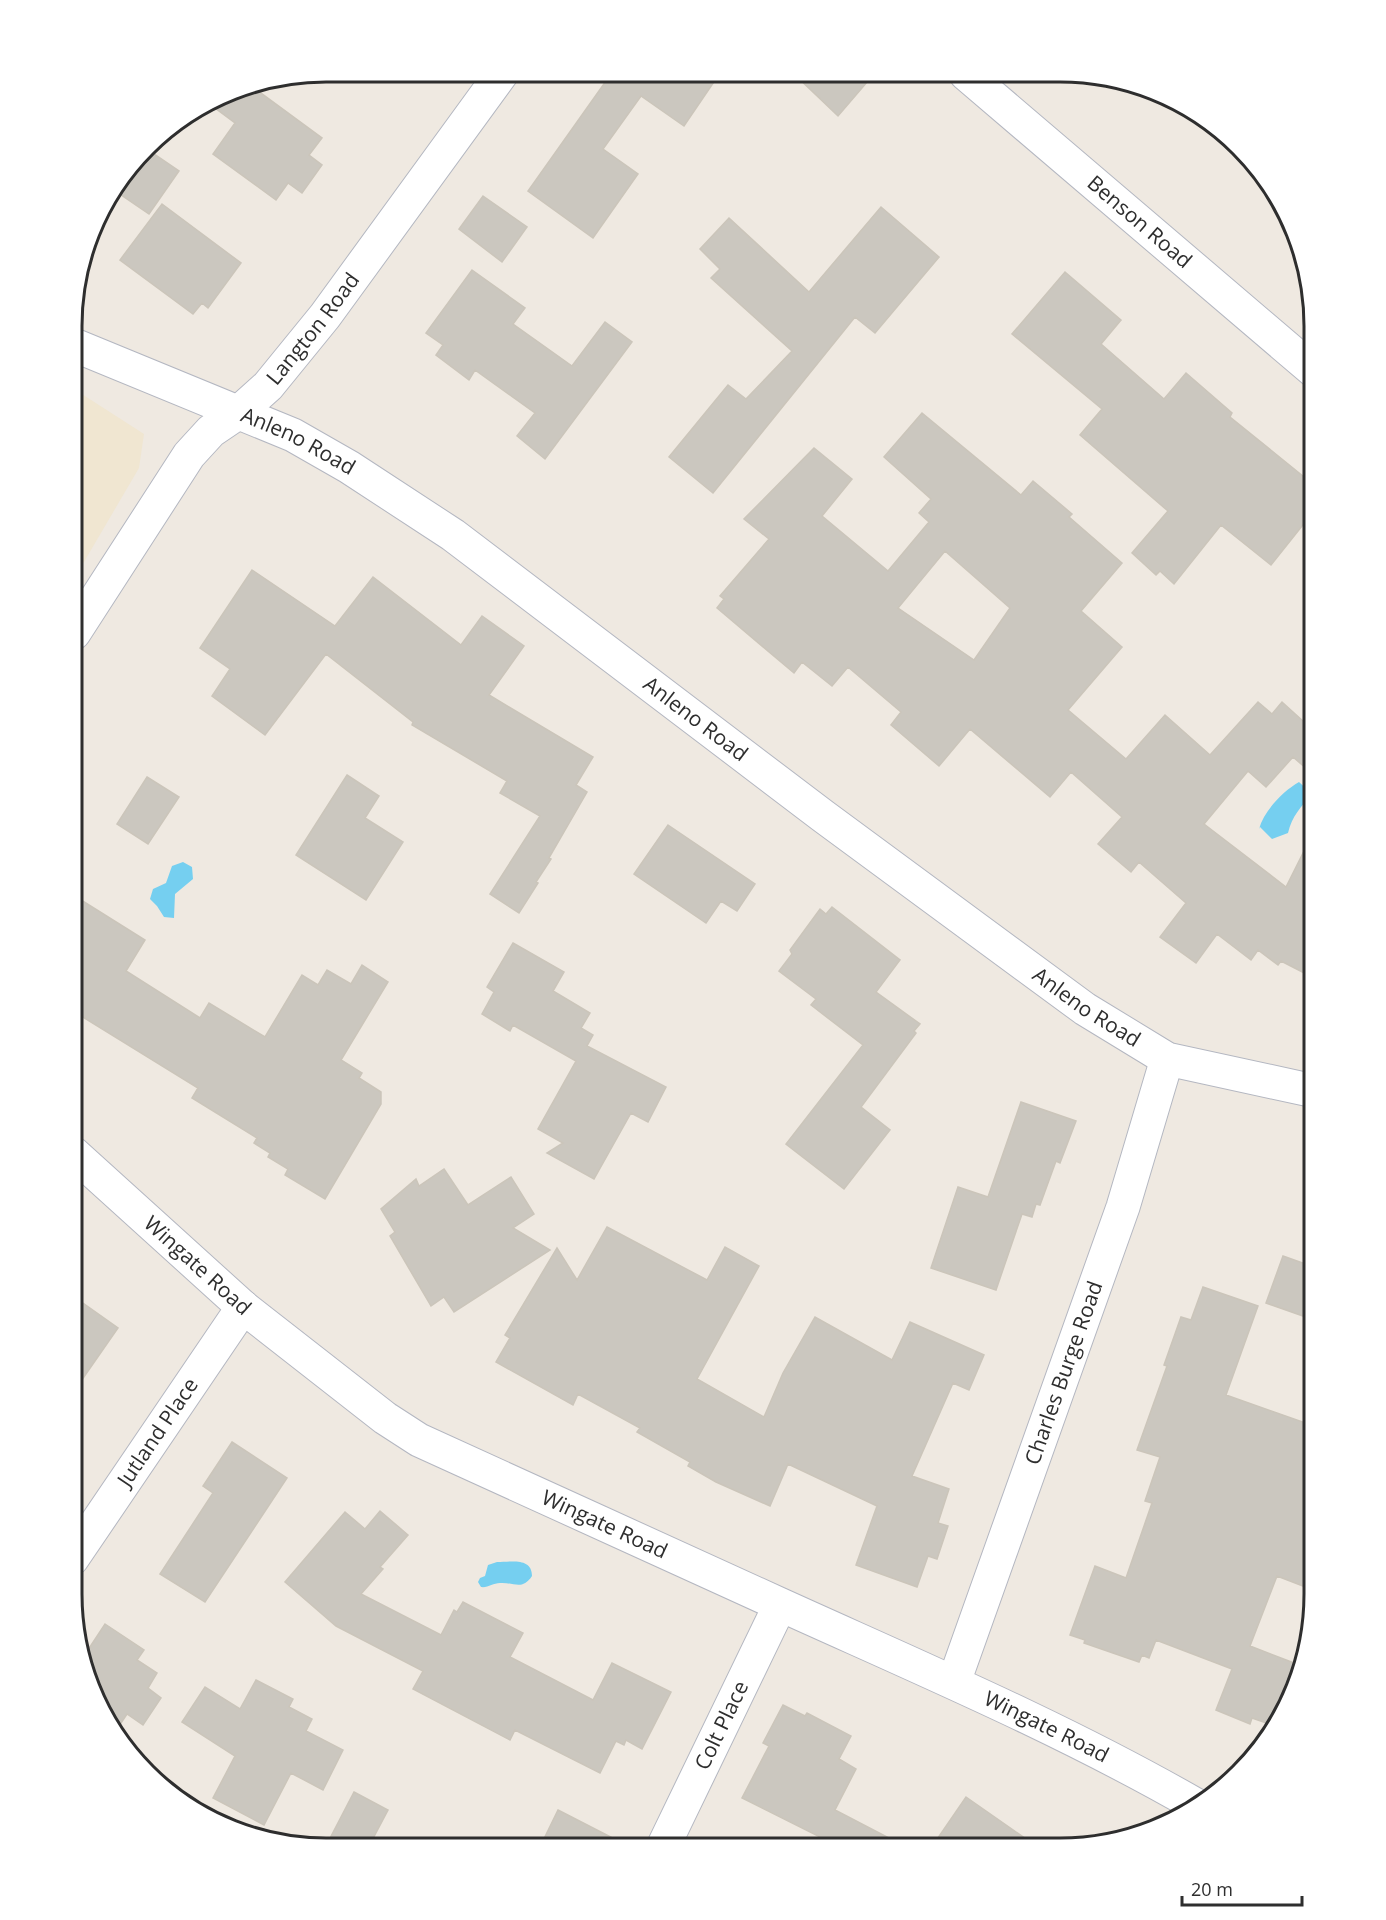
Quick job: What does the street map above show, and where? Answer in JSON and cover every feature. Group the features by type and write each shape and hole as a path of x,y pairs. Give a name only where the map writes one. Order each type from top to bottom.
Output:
{"street":[{"name":"Langton Road","path":"82,621 189,455 211,431 268,386 325,316 494,83"},
{"name":"Benson Road","path":"977,83 1304,361"},
{"name":"Anleno Road","path":"82,348 293,435 453,535 823,816 1085,1009 1167,1059 1304,1089"},
{"name":"Charles Burge Road","path":"954,1682 1123,1207 1167,1059"},
{"name":"Wingate Road","path":"82,1161 243,1306 385,1418 419,1440 954,1682 1142,1775 1188,1801"},
{"name":"Jutland Place","path":"82,1544 243,1306"},
{"name":"Colt Place","path":"667,1838 780,1605"}],"shaded area":[{"path":"82,394 144,434 139,468 82,565"}],"water":[{"path":"1299,782 1304,787 1304,804 1294,817 1288,833 1272,839 1260,827 1259,829 1261,822 1275,802"},
{"path":"183,862 192,867 193,879 175,894 174,918 164,917 150,899 153,889 166,883 172,866"},
{"path":"497,1562 525,1563 531,1570 532,1576 521,1585 500,1583 481,1587 478,1582 485,1576 488,1565"}],"building":[{"path":"605,83 713,83 684,126 641,96 603,149 638,174 593,238 528,191"},
{"path":"803,83 866,83 838,116"},
{"path":"259,92 322,138 309,155 322,165 302,193 288,183 276,200 213,154 235,123 217,109"},
{"path":"154,154 179,171 149,214 121,195"},
{"path":"483,196 527,227 502,262 459,229"},
{"path":"162,204 241,263 208,308 202,303 193,314 120,260"},
{"path":"881,207 939,257 875,333 855,317 713,493 669,457 728,385 746,399 792,351 711,278 720,269 700,249 729,218 809,292"},
{"path":"472,270 525,308 513,324 572,366 605,322 632,342 545,459 517,436 535,413 475,370 469,380 436,355 443,345 426,333"},
{"path":"1065,272 1121,320 1101,344 1164,399 1186,373 1232,413 1230,417 1304,477 1304,524 1271,565 1221,525 1174,584 1160,571 1156,575 1132,553 1168,511 1080,435 1102,409 1012,334"},
{"path":"922,413 1021,495 1033,481 1072,514 1069,517 1122,563 1081,611 1122,647 1068,710 1126,759 1165,715 1210,755 1258,702 1272,714 1282,702 1304,722 1304,766 1293,757 1266,787 1248,771 1204,824 1286,887 1304,851 1304,973 1281,961 1278,965 1258,950 1251,960 1217,934 1196,963 1160,937 1186,903 1139,862 1131,872 1098,844 1122,817 1071,772 1050,797 970,729 939,766 891,725 901,712 848,667 832,686 802,662 794,673 717,608 724,599 720,596 769,539 744,519 814,448 852,479 822,516 888,571 929,522 919,513 931,499 884,457","holes":["945,551 1010,608 974,660 898,608"]},
{"path":"252,570 335,626 373,577 461,645 482,616 524,646 489,695 593,757 576,785 587,792 536,882 538,883 519,913 490,894 540,816 500,793 507,781 412,725 413,722 326,654 265,735 212,696 230,669 200,648"},
{"path":"347,775 379,796 365,818 403,842 366,900 296,855"},
{"path":"147,777 179,797 148,844 117,824"},
{"path":"668,825 755,884 737,911 721,901 706,923 634,874"},
{"path":"82,901 145,940 126,971 200,1018 209,1003 265,1037 302,975 318,985 327,970 351,984 362,965 388,982 341,1060 362,1073 359,1078 381,1092 381,1104 325,1199 285,1175 288,1169 268,1157 270,1153 254,1143 257,1138 192,1098 198,1088 82,1017"},
{"path":"832,907 900,960 876,992 920,1024 914,1031 916,1033 861,1107 890,1130 844,1189 786,1144 863,1045 811,1005 816,999 779,971 792,954 790,950 820,909 826,914"},
{"path":"513,943 564,972 553,991 590,1013 581,1028 593,1035 587,1046 666,1087 648,1122 631,1113 594,1179 547,1153 563,1143 538,1129 576,1061 513,1025 510,1031 482,1014 494,992 487,987"},
{"path":"1021,1102 1076,1121 1060,1163 1056,1161 1040,1205 1036,1204 1032,1217 1022,1214 996,1290 931,1268 958,1187 988,1197"},
{"path":"444,1169 468,1205 511,1177 534,1214 513,1228 550,1250 454,1312 444,1297 431,1306 390,1236 395,1232 381,1209 416,1179 419,1186"},
{"path":"607,1227 707,1280 725,1247 759,1266 697,1379 764,1417 783,1373 815,1317 892,1360 910,1322 984,1355 969,1390 953,1383 912,1476 949,1489 938,1523 948,1526 937,1559 928,1556 917,1587 856,1565 877,1506 788,1464 770,1506 716,1482 688,1466 690,1462 637,1432 640,1428 578,1394 573,1405 496,1362 510,1338 505,1335 557,1248 577,1280"},
{"path":"1283,1256 1304,1263 1304,1316 1266,1303"},
{"path":"1203,1287 1258,1306 1226,1395 1304,1422 1304,1586 1277,1576 1250,1646 1293,1663 1285,1687 1266,1723 1252,1718 1250,1724 1216,1710 1232,1669 1156,1640 1149,1658 1142,1655 1139,1662 1084,1643 1085,1640 1070,1635 1095,1566 1126,1578 1152,1503 1145,1501 1160,1457 1137,1450 1167,1366 1164,1365 1181,1317 1191,1320"},
{"path":"82,1302 118,1328 82,1380"},
{"path":"232,1442 287,1478 205,1602 160,1574 213,1493 203,1486"},
{"path":"380,1511 408,1535 380,1567 383,1569 361,1594 441,1635 454,1610 457,1612 463,1602 523,1633 510,1657 593,1700 612,1663 671,1692 642,1749 626,1740 624,1745 616,1741 600,1773 515,1730 510,1740 413,1689 423,1671 336,1626 285,1582 345,1512 365,1529"},
{"path":"105,1624 144,1650 137,1660 157,1673 148,1688 161,1698 143,1725 127,1714 121,1724 101,1687 89,1649"},
{"path":"256,1680 293,1699 289,1707 312,1719 306,1731 343,1750 323,1790 291,1773 264,1825 213,1798 235,1756 182,1722 205,1687 240,1709"},
{"path":"783,1705 805,1716 807,1713 851,1736 839,1759 856,1769 835,1810 889,1838 822,1838 742,1798 769,1746 763,1743"},
{"path":"354,1792 388,1810 373,1838 330,1838"},
{"path":"966,1797 1025,1838 938,1838"},
{"path":"558,1810 612,1838 544,1838"}]}
